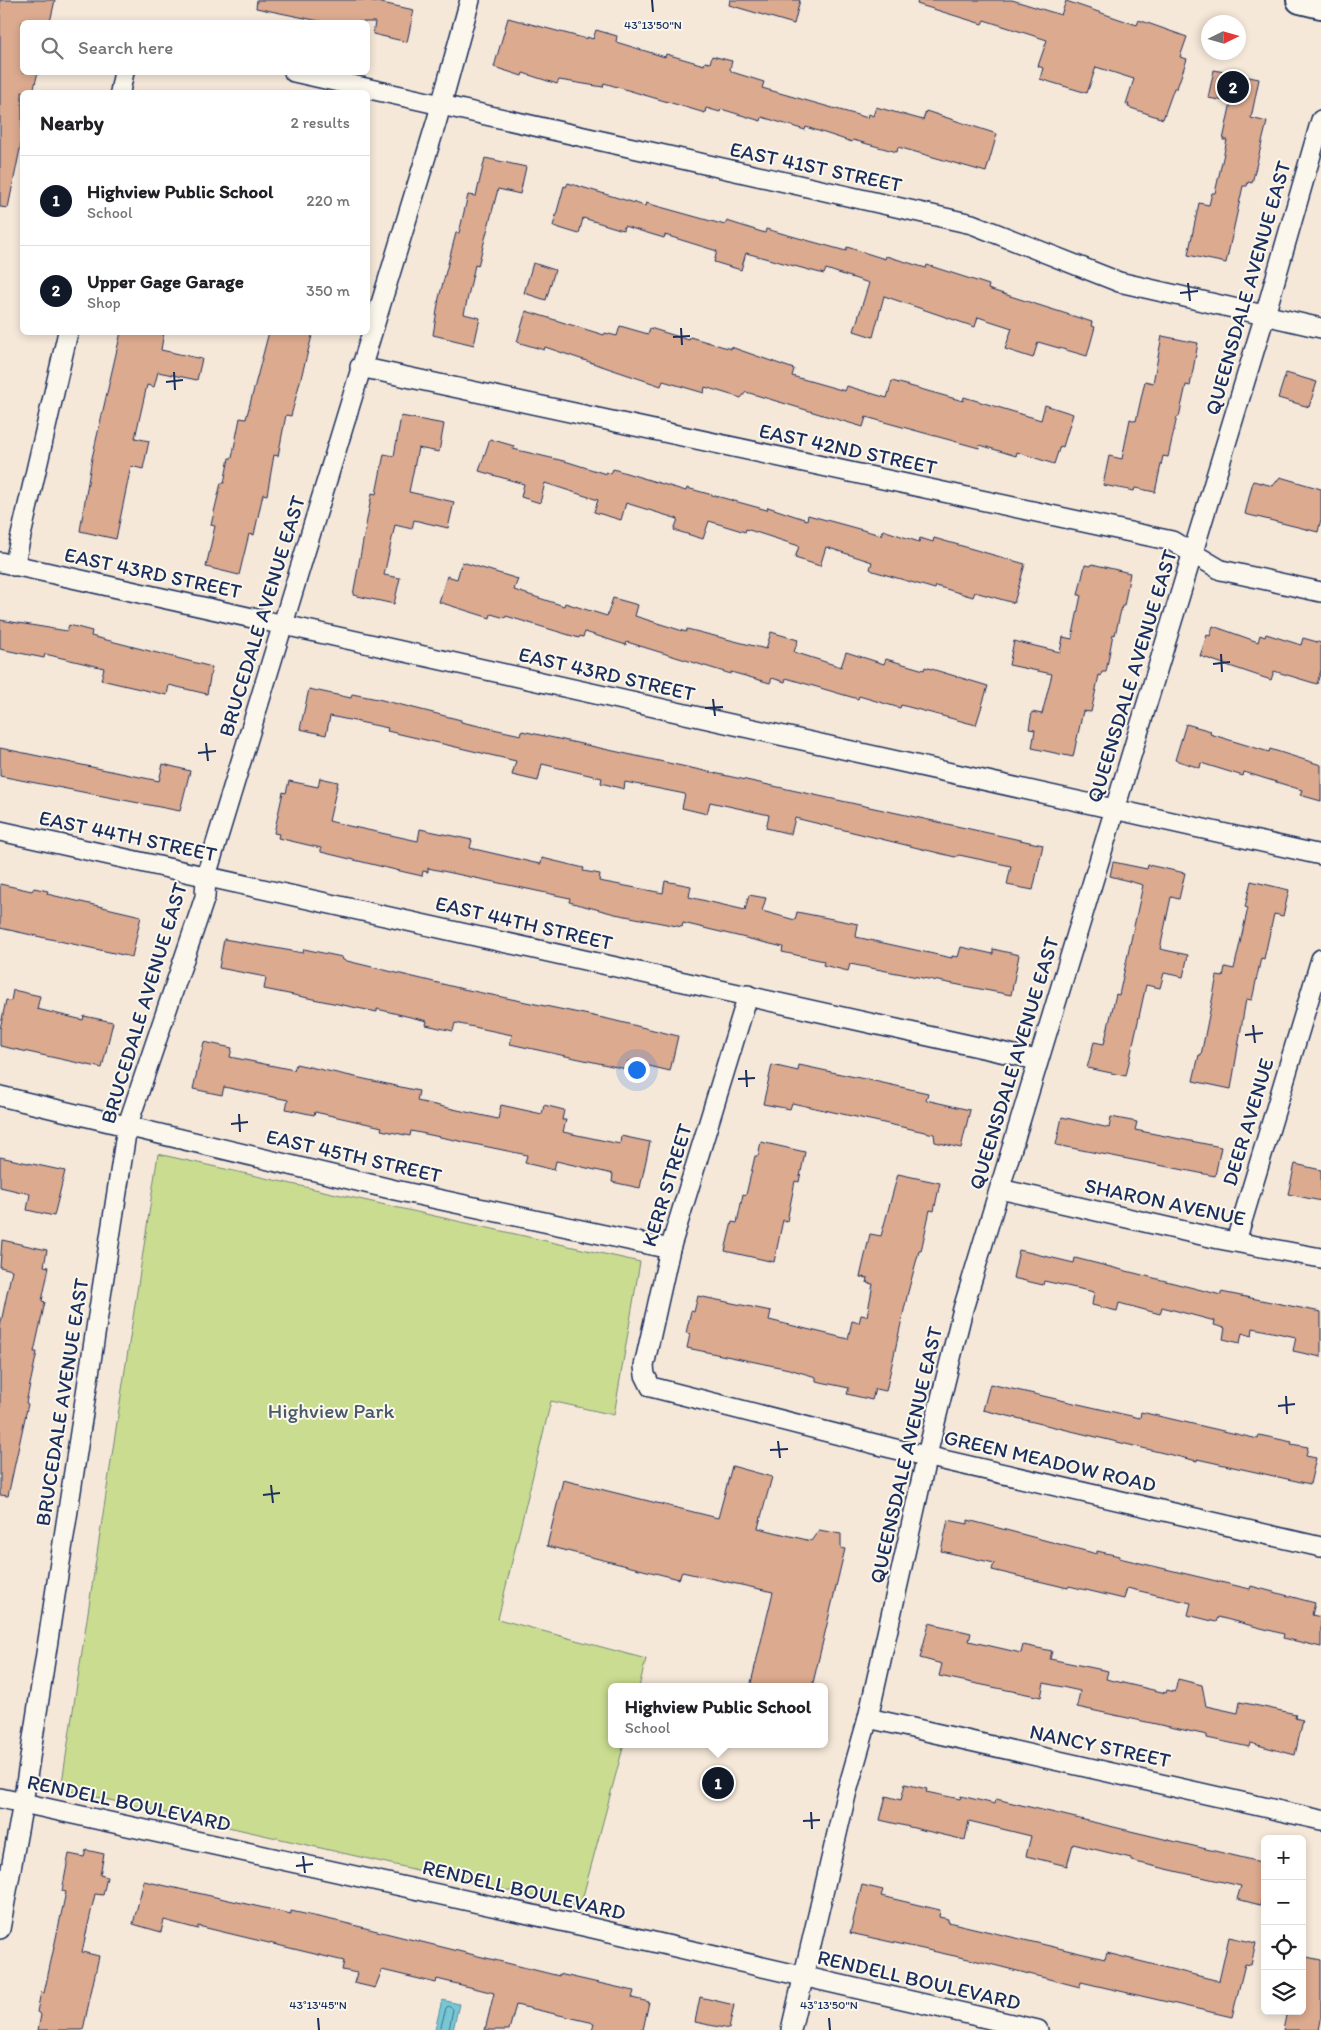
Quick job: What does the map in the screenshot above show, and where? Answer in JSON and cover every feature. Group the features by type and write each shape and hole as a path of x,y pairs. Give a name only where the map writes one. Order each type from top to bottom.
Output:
{"main road":[{"path":"1300,0 1321,5"}],"street":[{"name":"BRUCEDALE AVENUE EAST","path":"370,335 441,104 470,0"},
{"path":"120,90 123,75"},
{"name":"EAST 41ST STREET","path":"308,75 441,104 633,150 972,224 1119,282 1321,328"},
{"name":"QUEENSDALE AVENUE EAST","path":"791,2030 846,1795 868,1718 927,1455 964,1308 1037,1060 1265,316 1321,120"},
{"path":"7,564 67,335"},
{"name":"BRUCEDALE AVENUE EAST","path":"0,1929 22,1803 127,1127 205,897 206,876 284,625 370,335"},
{"name":"EAST 42ND STREET","path":"360,367 1172,541 1221,570 1321,592"},
{"name":"EAST 43RD STREET","path":"7,564 1321,855"},
{"name":"EAST 44TH STREET","path":"0,831 1037,1060"},
{"name":"DEER AVENUE","path":"1236,1241 1321,959"},
{"name":"KERR STREET","path":"652,1388 646,1379 644,1366 670,1249 748,995"},
{"name":"EAST 45TH STREET","path":"0,1096 395,1190 670,1249"},
{"name":"SHARON AVENUE","path":"1000,1188 1236,1241 1321,1258"},
{"name":"GREEN MEADOW ROAD","path":"652,1388 927,1455 1321,1547"},
{"name":"NANCY STREET","path":"868,1718 1321,1820"},
{"name":"RENDELL BOULEVARD","path":"0,1798 588,1927 1038,2030"}],"green space":[{"name":"Highview Park","path":"158,1154 640,1262 614,1415 551,1401 498,1619 646,1659 640,1683 608,1683 608,1748 623,1748 580,1907 61,1789"}],"water":[{"path":"442,2000 459,2004 453,2030 435,2030"}],"building":[{"path":"0,0 55,0 50,20 20,20 20,75 37,75 34,90 20,90 20,149 8,208 0,207"},
{"path":"257,0 368,0 414,10 407,42 373,34 375,22 370,22 370,20 314,20 256,8"},
{"path":"730,0 800,0 794,24 729,5"},
{"path":"918,0 1012,0 1061,15 1066,1 1137,25 1139,20 1187,37 1180,57 1187,59 1163,119 1128,107 1129,104 1126,104 1134,79 1096,67 1087,93 1040,79 1043,68 1038,66 1047,40 984,20 982,24 917,4"},
{"path":"508,18 587,39 587,37 593,39 596,30 617,36 616,42 665,57 666,54 704,65 705,62 710,63 712,56 732,61 730,69 732,72 764,82 762,88 868,118 869,114 873,116 876,107 923,120 926,111 997,134 986,172 898,147 897,152 853,140 852,142 806,127 805,130 762,117 761,121 721,109 720,112 706,108 705,113 604,83 603,87 559,80 557,84 523,73 522,76 494,67"},
{"path":"1214,70 1259,79 1251,118 1267,122 1252,183 1248,182 1247,186 1243,186 1226,263 1188,255 1199,203 1209,205 1212,193 1215,193 1227,140 1223,140 1231,102 1208,98"},
{"path":"485,158 526,167 520,194 498,189 478,266 475,265 464,314 480,318 474,345 433,335 439,298 456,233 459,233 468,195 476,196"},
{"path":"568,183 645,206 646,203 725,225 727,221 765,233 766,229 846,251 847,247 885,259 886,256 926,268 927,265 989,285 988,289 1092,322 1091,326 1095,327 1087,356 1038,342 1033,358 1005,349 1012,328 978,317 975,327 884,296 873,337 854,331 869,283 826,269 824,274 746,253 741,270 714,262 717,251 665,235 664,238 624,226 623,230 583,218 579,234 553,226 564,186 566,187"},
{"path":"533,263 555,270 546,300 524,293"},
{"path":"526,311 604,335 605,333 617,336 620,326 648,334 650,328 689,340 690,337 731,349 731,347 794,369 792,376 845,391 847,386 887,398 892,381 963,401 964,397 1041,420 1045,405 1073,414 1063,447 1060,446 1054,464 1017,452 1016,456 980,445 979,448 866,417 863,427 746,392 741,398 705,387 704,393 663,381 661,386 545,347 544,350 517,342"},
{"path":"120,335 164,335 161,350 202,359 197,380 158,372 154,387 147,385 135,438 149,441 143,469 131,466 116,539 80,531 92,458"},
{"path":"268,335 312,335 291,416 286,415 278,456 274,455 267,495 263,494 254,535 249,534 239,575 206,567 215,526 211,525 221,483 224,483 229,458 232,458 240,418 246,419"},
{"path":"1162,336 1198,343 1190,386 1186,385 1168,457 1163,456 1155,492 1135,488 1134,491 1103,485 1109,456 1122,459 1130,419 1136,421 1145,381 1153,383"},
{"path":"1286,373 1317,382 1309,407 1278,398"},
{"path":"401,416 444,424 439,452 418,448 409,492 454,502 448,528 414,520 412,529 395,525 384,575 400,578 394,604 353,595 372,493 376,494 384,454 394,456"},
{"path":"490,439 514,446 513,449 568,462 606,474 606,472 611,474 613,469 686,491 687,488 767,510 768,507 807,520 808,515 881,535 883,530 919,542 920,538 933,542 934,538 1025,564 1014,603 975,592 973,597 936,586 935,589 873,571 870,569 872,562 826,547 820,566 795,558 799,546 746,529 745,532 709,521 703,539 674,530 678,519 626,503 621,520 594,512 598,500 545,483 540,503 521,497 524,484 479,471"},
{"path":"1280,477 1321,489 1321,519 1318,532 1245,514 1253,481 1273,486"},
{"path":"462,562 518,579 514,590 564,606 565,603 607,616 613,598 638,605 635,616 686,632 687,629 766,649 771,632 798,640 794,652 841,667 846,652 884,664 886,659 924,670 925,667 988,686 976,725 901,705 900,708 859,696 858,699 786,678 785,682 772,678 770,683 731,672 731,674 627,642 626,645 585,632 583,637 580,636 579,638 506,616 505,618 491,614 490,618 439,602 447,576 457,579"},
{"path":"1092,564 1130,573 1124,606 1122,606 1115,635 1113,634 1106,672 1102,672 1101,676 1099,675 1091,712 1083,711 1073,757 1032,748 1035,730 1029,729 1032,712 1042,714 1052,674 1009,665 1014,641 1060,652 1063,637 1072,639 1081,595 1078,595 1085,565 1091,566"},
{"path":"0,620 67,631 69,625 92,631 91,636 212,667 207,694 169,685 167,695 153,692 101,680 104,668 45,654 44,658 0,649"},
{"path":"1213,626 1258,642 1260,635 1265,637 1266,634 1301,645 1303,638 1321,643 1321,670 1317,684 1274,671 1271,680 1200,656 1207,635 1210,636"},
{"path":"309,689 351,698 352,694 378,699 461,720 461,722 521,735 522,731 1043,845 1033,890 1007,885 1011,866 959,855 955,857 795,818 791,834 766,828 769,815 710,802 707,814 682,808 685,794 625,782 624,789 601,783 602,778 542,764 538,781 512,775 516,761 387,731 388,728 330,716 326,735 300,729"},
{"path":"1186,724 1211,731 1210,734 1269,752 1270,749 1321,765 1321,801 1300,795 1302,790 1244,772 1243,776 1201,763 1200,768 1175,760"},
{"path":"0,748 159,781 163,764 190,771 180,811 0,776"},
{"path":"320,778 338,782 329,821 418,841 420,829 472,840 470,848 541,864 542,858 584,868 583,871 600,874 599,881 663,893 665,881 691,886 689,897 745,910 749,895 766,898 762,911 795,920 797,912 858,924 856,937 952,958 952,956 958,957 961,947 993,954 993,949 1019,955 1011,995 850,964 848,971 823,965 824,961 782,952 783,947 683,923 682,927 615,914 569,902 570,898 428,868 428,872 423,871 422,876 321,852 321,848 278,838 279,834 274,833 283,792 286,793 289,781 318,787"},
{"path":"1113,862 1147,869 1148,865 1185,873 1179,899 1171,897 1160,949 1188,955 1183,977 1164,973 1160,988 1146,985 1126,1076 1087,1068 1094,1042 1104,1044 1116,994 1119,995 1143,885 1110,876"},
{"path":"1251,881 1289,890 1283,916 1274,914 1264,959 1261,958 1252,1000 1246,999 1231,1089 1193,1081 1199,1055 1201,1055 1217,976 1223,977 1225,967 1234,969 1248,908 1245,907"},
{"path":"0,884 32,891 34,888 48,891 47,894 141,916 132,957 0,928"},
{"path":"224,939 303,953 304,949 342,957 343,960 463,989 608,1019 678,1036 670,1071 628,1061 626,1069 510,1044 512,1035 455,1023 453,1031 426,1025 427,1021 377,1009 377,1012 264,989 266,977 219,968"},
{"path":"13,990 40,996 37,1009 83,1020 84,1016 113,1022 102,1068 0,1046 0,1029 6,1000 11,1001"},
{"path":"204,1042 232,1048 230,1057 294,1070 296,1064 419,1091 417,1101 498,1119 501,1105 542,1114 544,1105 564,1110 562,1120 566,1120 563,1132 620,1144 621,1136 650,1142 640,1188 612,1182 613,1174 556,1161 554,1170 525,1163 527,1155 411,1131 410,1136 381,1130 382,1127 315,1112 314,1115 286,1109 288,1100 224,1087 222,1095 193,1089"},
{"path":"772,1065 798,1071 799,1065 928,1093 926,1100 970,1110 961,1148 935,1142 934,1134 792,1103 790,1109 763,1104"},
{"path":"1062,1117 1109,1128 1111,1117 1137,1122 1135,1130 1221,1147 1215,1176 1056,1145"},
{"path":"761,1142 805,1152 799,1182 795,1181 787,1221 783,1220 774,1262 725,1251 732,1222 737,1223 743,1194 746,1195 755,1156 758,1156"},
{"path":"0,1157 65,1171 54,1216 27,1210 30,1194 0,1187"},
{"path":"1295,1164 1321,1170 1321,1201 1288,1194"},
{"path":"898,1174 940,1183 934,1211 930,1210 921,1251 919,1251 908,1292 886,1391 875,1389 872,1400 847,1394 849,1388 816,1381 816,1377 789,1369 687,1348 690,1334 686,1333 691,1311 694,1312 698,1296 771,1311 769,1320 848,1339 852,1321 859,1323 861,1315 867,1316 873,1284 867,1283 868,1278 860,1277 870,1234 881,1236"},
{"path":"2,1240 47,1250 44,1266 49,1267 42,1301 45,1302 34,1352 37,1352 26,1403 28,1404 8,1496 0,1495 0,1327 12,1270 0,1267"},
{"path":"1019,1250 1074,1263 1075,1258 1221,1295 1221,1292 1321,1312 1321,1357 1293,1351 1296,1337 1253,1328 1252,1336 1242,1333 1240,1343 1223,1339 1225,1328 1214,1325 1215,1321 1162,1307 1160,1314 1119,1303 1117,1311 1092,1305 1094,1292 1044,1281 1043,1285 1013,1278"},
{"path":"990,1384 1140,1418 1141,1412 1258,1439 1259,1435 1308,1447 1306,1456 1316,1458 1310,1484 1197,1459 1197,1461 983,1410"},
{"path":"732,1466 772,1477 758,1528 811,1541 819,1530 841,1534 841,1548 845,1549 813,1683 751,1683 773,1592 682,1572 679,1579 547,1546 563,1480 718,1518"},
{"path":"948,1520 968,1524 968,1520 1097,1554 1097,1551 1119,1556 1119,1558 1250,1589 1251,1586 1315,1603 1312,1615 1321,1617 1321,1647 1283,1638 1284,1634 1218,1617 1216,1622 1188,1615 1191,1603 1127,1588 1124,1599 992,1570 994,1563 941,1551"},
{"path":"929,1623 971,1633 969,1641 1021,1653 1023,1645 1052,1651 1050,1659 1108,1671 1106,1679 1166,1693 1167,1690 1175,1692 1178,1679 1202,1685 1206,1706 1238,1713 1240,1702 1296,1714 1295,1718 1303,1720 1295,1755 1250,1743 1249,1747 1207,1738 1207,1735 1077,1707 1080,1691 1044,1683 1041,1697 939,1676 942,1664 920,1658"},
{"path":"905,1784 927,1789 926,1792 960,1799 961,1796 995,1804 996,1799 1261,1862 1260,1905 1237,1899 1241,1886 1131,1861 1131,1858 1073,1844 1067,1866 1026,1856 1031,1836 969,1821 965,1840 880,1820 886,1796 901,1800"},
{"path":"86,1850 104,1854 100,1875 107,1877 103,1895 95,1894 82,1952 99,1956 83,2030 38,2030 41,2015 37,2012 41,1992 44,1993 66,1892 62,1891 69,1854 84,1857"},
{"path":"144,1881 291,1914 291,1911 341,1922 559,1976 559,1974 634,1991 632,1998 649,2002 643,2030 592,2030 594,2023 516,2005 509,2030 485,2030 494,1993 437,1979 436,1983 382,1970 375,1988 354,1983 357,1973 342,1970 344,1961 198,1926 198,1929 164,1920 161,1932 133,1924"},
{"path":"862,1885 883,1890 881,1896 940,1910 939,1917 948,1919 948,1922 1105,1959 1107,1953 1219,1981 1229,1937 1256,1943 1251,1965 1245,1964 1232,2017 1081,1982 1080,1987 982,1962 850,1933"},
{"path":"1306,1957 1321,1960 1321,2020 1319,2030 1283,2030 1286,2015 1306,2015"},
{"path":"700,1997 734,2005 729,2029 695,2022"}],"place":[{"name":"Upper Gage Garage","path":"1233,87"},
{"name":"Highview Public School","path":"718,1783"}]}
